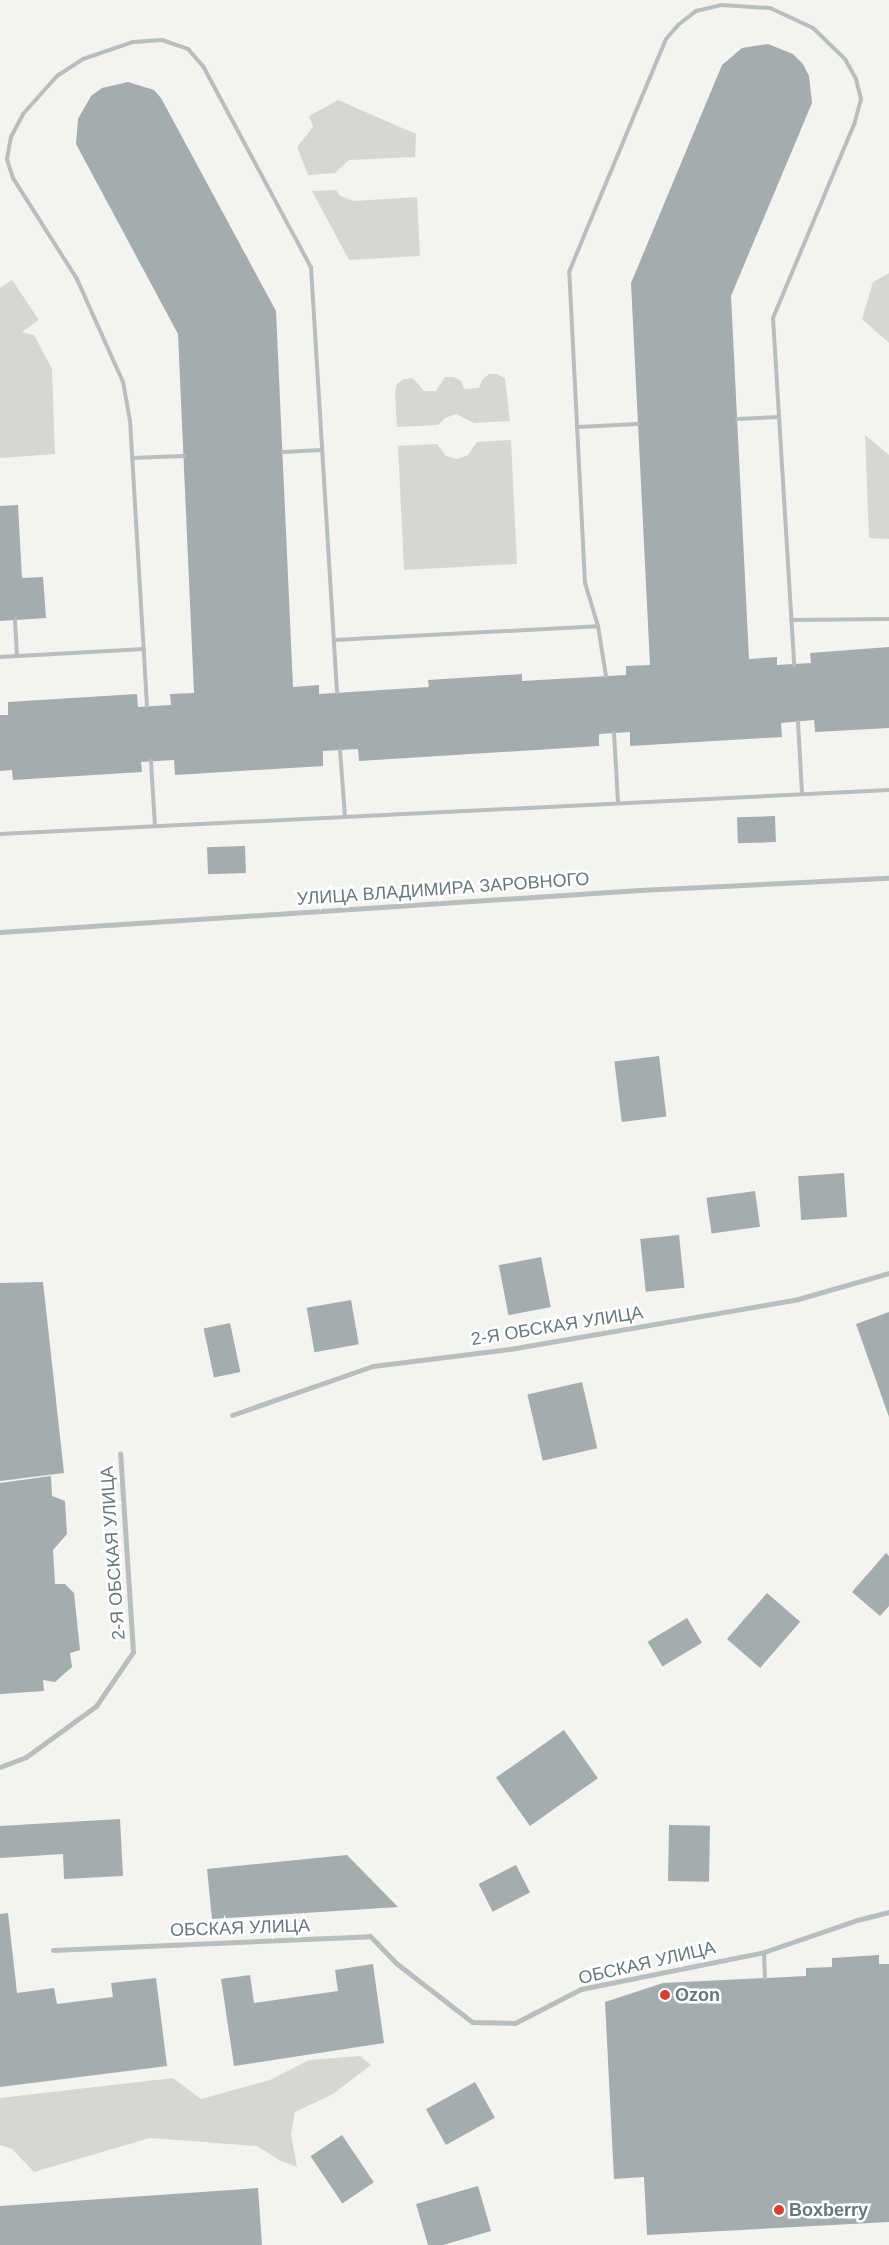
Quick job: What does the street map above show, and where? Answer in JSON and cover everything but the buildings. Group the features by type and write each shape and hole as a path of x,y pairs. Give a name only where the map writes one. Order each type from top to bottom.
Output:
{"street":[{"name":"УЛИЦА ВЛАДИМИРА ЗАРОВНОГО","path":"0,932 640,890 889,878"},
{"name":"2-Я ОБСКАЯ УЛИЦА","path":"232,1415 373,1366 510,1349 788,1300 889,1273"},
{"name":"2-Я ОБСКАЯ УЛИЦА","path":"0,1766 26,1757 96,1706 133,1652 120,1453"},
{"name":"ОБСКАЯ УЛИЦА","path":"53,1950 370,1936 396,1963 472,2022 515,2023 581,1989 764,1952 857,1920 889,1912"}],"lane":[{"path":"606,676 598,626 585,583 569,272 666,39 678,25 696,11 720,5 770,8 813,28 845,60 856,79 861,99 855,122 774,318 794,664"},
{"path":"147,706 130,421 123,382 109,345 77,278 13,178 7,160 11,137 22,114 57,76 105,49 162,40 188,49 203,66 311,267 337,692"},
{"path":"737,419 779,417"},
{"path":"577,428 638,424"},
{"path":"283,452 322,450"},
{"path":"132,458 184,456"},
{"path":"791,620 889,619"},
{"path":"15,620 17,656"},
{"path":"334,640 598,626"},
{"path":"0,657 144,649"},
{"path":"798,722 802,794"},
{"path":"614,733 618,803"},
{"path":"340,750 344,817"},
{"path":"151,761 155,826"},
{"path":"0,834 889,790"},
{"path":"764,1952 765,1978"}],"shaded area":[{"path":"338,100 416,134 415,157 349,160 335,173 308,175 297,147 313,127 309,116"},
{"path":"336,190 340,196 354,201 417,197 420,256 349,260 312,191"},
{"path":"889,273 889,343 862,319 873,282"},
{"path":"12,280 39,320 22,332 34,335 52,369 55,454 0,458 0,288"},
{"path":"489,374 497,374 505,378 510,421 474,423 456,414 445,418 438,425 397,427 395,393 397,384 404,379 413,378 424,391 436,391 445,377 454,377 461,381 464,389 479,388 482,380"},
{"path":"865,435 889,455 889,539 869,538"},
{"path":"511,440 517,564 404,570 398,446 437,444 446,456 457,459 468,455 477,442"},
{"path":"360,2056 371,2065 333,2094 295,2112 291,2134 297,2167 281,2161 257,2146 150,2138 34,2172 12,2149 0,2145 0,2098 173,2078 201,2099 270,2080 309,2060"}],"place":[{"name":"Ozon","path":"665,1995"},
{"name":"Boxberry","path":"779,2210"}]}
